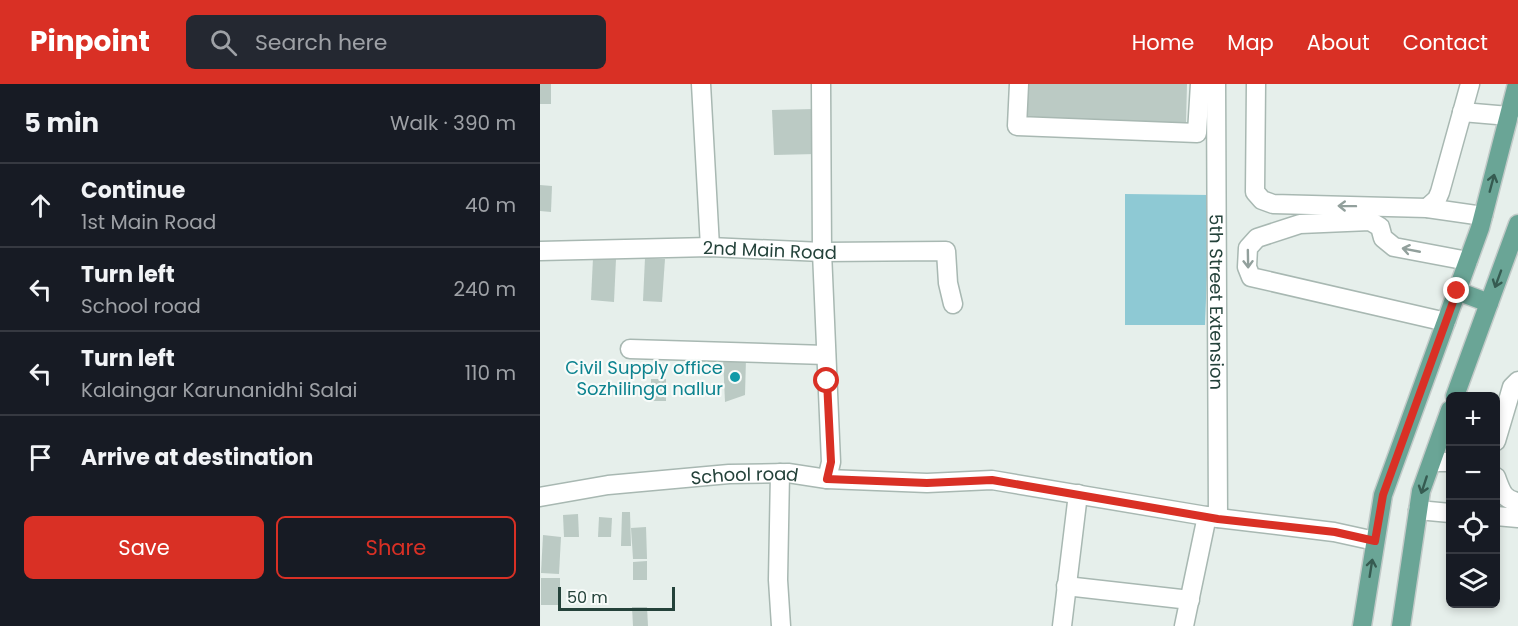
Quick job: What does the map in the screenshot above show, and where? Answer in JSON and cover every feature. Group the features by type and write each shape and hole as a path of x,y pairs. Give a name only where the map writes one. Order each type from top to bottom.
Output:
{"main road":[{"path":"1362,626 1383,495 1483,216 1516,84"},
{"path":"1456,392 1518,224"},
{"path":"1457,291 1489,303"},
{"path":"1401,626 1421,491 1446,422"}],"street":[{"path":"701,84 710,247"},
{"path":"821,84 822,252 831,462 827,479"},
{"path":"1019,84 1017,126 1197,133 1208,103 1200,84"},
{"name":"5th Street Extension","path":"1184,626 1213,517 1208,103 1216,84"},
{"path":"1256,84 1255,192 1262,200 1273,204 1427,208 1483,216"},
{"path":"1427,208 1437,199 1440,192 1470,84"},
{"path":"1462,112 1509,116"},
{"path":"1446,322 1251,277 1247,267 1248,248 1257,237 1300,224 1370,221 1380,227 1383,238 1394,247 1468,261"},
{"name":"2nd Main Road","path":"540,251 710,247 822,252 946,251 948,283 953,304"},
{"path":"630,349 826,355"},
{"path":"1500,428 1512,387 1518,381"},
{"path":"1432,462 1446,462"},
{"path":"780,473 778,580 781,626"},
{"name":"School road","path":"540,497 608,485 729,474 780,473 827,479 927,483 992,480 1213,517 1335,532 1375,541"},
{"path":"1500,486 1504,496 1510,501 1518,502"},
{"path":"1062,626 1078,494"},
{"path":"1418,510 1446,513"},
{"path":"1500,516 1518,518"},
{"path":"1066,586 1190,600"}],"water":[{"path":"1125,194 1210,195 1205,325 1125,325"}],"building":[{"path":"540,84 551,84 551,104 540,104"},
{"path":"1021,84 1187,84 1186,123 1020,120"},
{"path":"814,109 816,154 774,155 772,110"},
{"path":"540,185 552,186 551,212 540,211"},
{"path":"593,258 616,259 614,302 591,300"},
{"path":"645,258 665,259 662,302 643,301"},
{"name":"Civil Supply office Sozhilinga nallur","path":"723,358 746,358 745,395 725,402"},
{"path":"651,379 666,379 666,401 651,401"},
{"path":"622,512 630,512 631,546 621,546"},
{"path":"578,514 579,537 564,537 563,515"},
{"path":"599,517 612,518 611,537 598,537"},
{"path":"646,527 647,559 633,559 631,528"},
{"path":"543,535 561,537 559,574 541,573"},
{"path":"647,561 647,580 633,580 633,562"},
{"path":"541,578 560,578 560,605 541,605"},
{"path":"632,607 647,607 648,626 633,626"}],"place":[{"name":"Civil Supply office Sozhilinga nallur","path":"735,377"}],"route":[{"path":"827,381 831,462 827,479 927,483 992,480 1218,519 1335,532 1375,541 1383,495 1457,291"}]}
